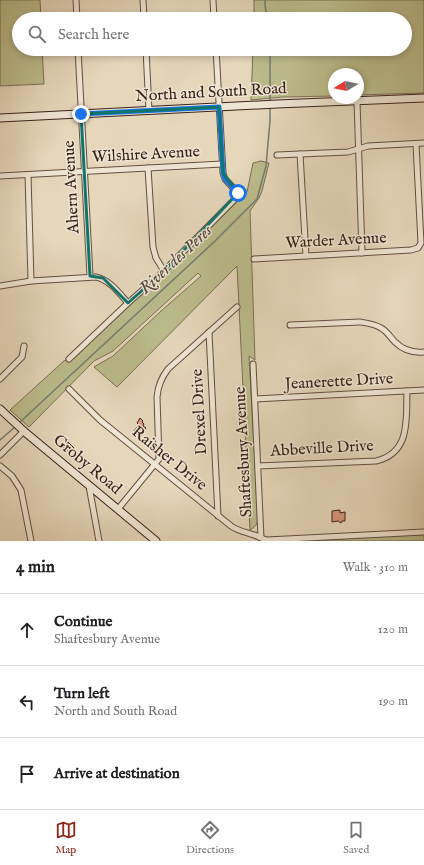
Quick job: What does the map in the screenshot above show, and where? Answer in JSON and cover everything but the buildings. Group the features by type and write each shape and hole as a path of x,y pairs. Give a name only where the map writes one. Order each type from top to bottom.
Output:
{"street":[{"path":"76,0 77,12"},
{"path":"143,0 144,12"},
{"path":"214,0 214,12"},
{"name":"Ahern Avenue","path":"78,56 90,276"},
{"path":"146,56 148,111"},
{"path":"69,360 128,303 164,271 237,196 238,193 225,179 223,173 216,56"},
{"name":"North and South Road","path":"364,101 424,98"},
{"name":"North and South Road","path":"0,118 328,102"},
{"path":"357,104 362,253"},
{"path":"278,155 348,152 368,146 424,143"},
{"name":"Warder Avenue","path":"254,259 411,250 418,248 421,243 416,144"},
{"path":"300,154 306,256"},
{"name":"Wilshire Avenue","path":"0,176 222,164"},
{"path":"148,168 153,247 156,258 164,271"},
{"path":"28,175 31,281"},
{"path":"0,286 31,281 90,276 104,278 128,303"},
{"path":"118,509 159,460 157,389 160,381 168,369 237,307"},
{"path":"290,325 360,322 368,323 382,328 395,342 406,349 424,352"},
{"name":"Drexel Drive","path":"209,332 218,516"},
{"path":"0,379 22,357 24,346"},
{"name":"Shaftesbury Avenue","path":"253,364 261,538"},
{"name":"Raisher Drive","path":"69,388 100,420 156,464 218,516 242,532 267,540 424,532"},
{"name":"Jeanerette Drive","path":"255,399 424,390"},
{"name":"Abbeville Drive","path":"258,466 376,461 382,459 396,450 402,440 406,423 407,391"},
{"name":"Groby Road","path":"2,411 156,541"},
{"path":"0,455 23,430"},
{"path":"0,466 12,476 21,490 31,541"},
{"path":"89,486 99,541"}],"highlighted area":[{"path":"219,107 223,173 238,193 164,271 128,303 103,278 90,276 81,114"}],"green space":[{"path":"0,0 40,0 41,12 12,12 12,56 42,56 44,84 0,86"},
{"path":"254,0 424,0 424,93 364,95 364,68 328,68 328,96 283,97 251,100 253,56 412,56 412,12 254,12"},
{"path":"261,161 269,163 262,191 250,211 255,360 249,356 258,519 256,526 250,530 237,266 117,387 94,367 113,356 201,276 198,273 113,351 94,361 29,427 10,410 65,360 69,362 159,278 247,192 253,163"},
{"path":"424,534 424,541 305,541"}],"waterway":[{"name":"River des Peres","path":"265,0 266,12"},
{"name":"River des Peres","path":"270,56 270,103"},
{"name":"River des Peres","path":"19,423 214,242 257,199 266,166 270,107"},
{"name":"River des Peres","path":"0,440 15,427"}],"route":[{"path":"81,114 219,107 223,173 225,179 238,193"}]}
